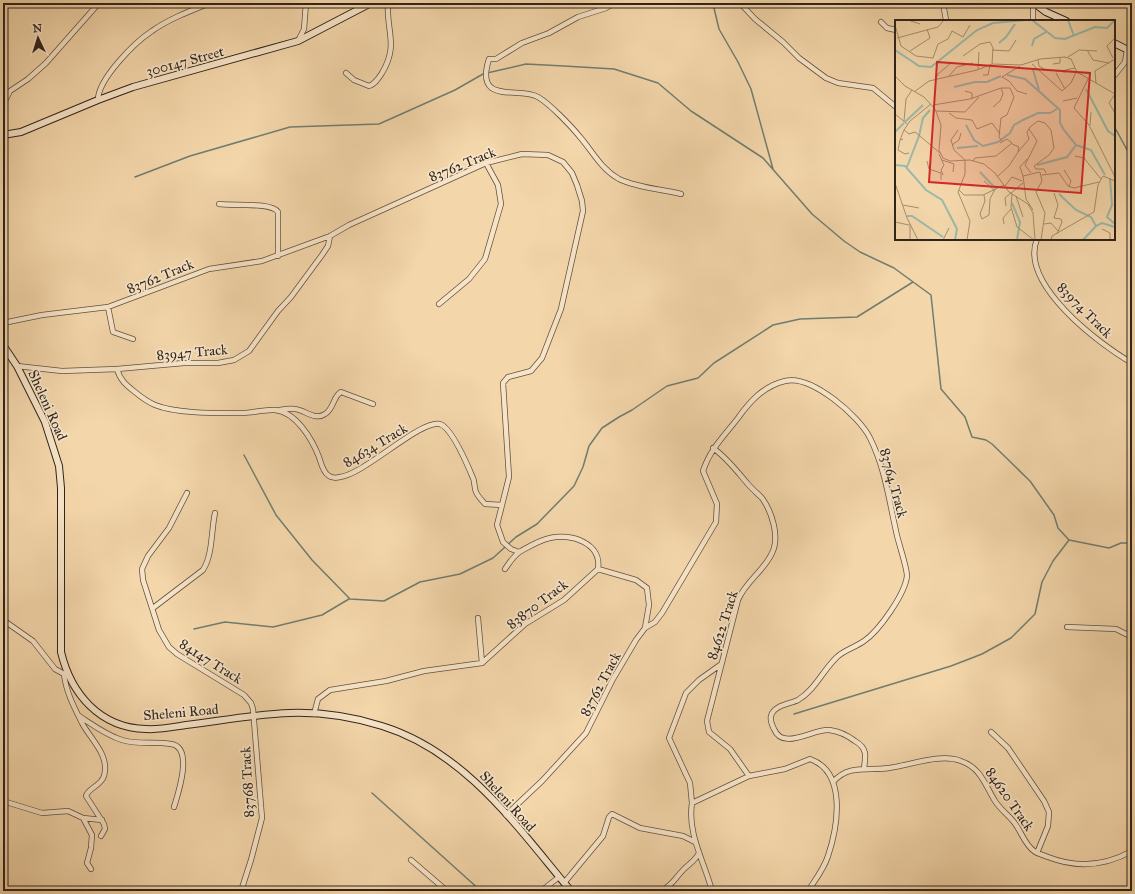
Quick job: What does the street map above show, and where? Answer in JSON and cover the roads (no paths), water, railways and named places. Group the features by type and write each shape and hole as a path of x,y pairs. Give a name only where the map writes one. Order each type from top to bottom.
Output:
{"street":[{"path":"3,105 10,90 28,80 46,63 99,3"},
{"path":"98,100 98,93 109,74 139,41 158,27 210,3"},
{"path":"298,41 304,29 306,3"},
{"name":"300147 Street","path":"3,135 21,132 43,124 98,100 133,87 298,41 371,3"},
{"path":"346,74 354,80 369,86 374,83 383,71 391,52 392,41 388,3"},
{"path":"614,3 606,8 578,17 544,36 522,43 496,58 488,59 485,77 489,84 500,92 530,94 544,102 580,137 608,172 629,183 681,194"},
{"path":"740,3 755,19 784,42 799,58 826,78 838,83 873,88 895,106"},
{"path":"943,3 946,20"},
{"path":"1033,20 1034,3"},
{"path":"1034,3 1046,12 1064,20"},
{"path":"881,22 887,28 895,30"},
{"path":"1115,44 1129,51 1125,62 1115,75"},
{"name":"83762 Track","path":"3,323 42,315 108,307 209,269 262,261 278,256 330,236 349,225 486,163 522,154 548,155 559,158 572,173 580,194 583,211 561,309 542,358 531,371 508,377 503,383 509,477 498,520 501,535 507,546 519,552"},
{"path":"439,304 469,279 485,259 501,204 498,185 486,163"},
{"path":"219,204 235,206 268,206 275,209 278,212 278,256"},
{"name":"83947 Track","path":"17,366 62,372 184,363 218,363 227,362 240,357 249,351 322,255 328,246 330,236"},
{"name":"83974 Track","path":"1037,240 1034,252 1037,267 1044,284 1053,296 1102,344 1132,362"},
{"path":"108,307 114,332 133,340"},
{"name":"Sheleni Road","path":"3,345 17,366 45,422 59,466 61,488 62,652 66,675 92,709 118,724 132,728 161,728 292,713 335,716 382,726 431,748 448,759 480,786 571,891"},
{"path":"117,369 119,378 128,387 154,405 193,412 243,413 297,409 313,416 321,416 328,412 338,394 342,392 373,404"},
{"name":"83764 Track","path":"645,628 655,622 662,613 716,522 717,504 702,471 713,448 755,398 773,385 790,380 802,382 828,395 860,423 870,438 892,504 896,533 906,572 905,585 896,603 869,638 838,656 807,693 799,700 776,710 772,715 771,720 777,735 783,739 791,739 822,730 838,732 846,735 864,748 866,752 864,768"},
{"name":"84634 Track","path":"278,410 288,415 298,423 314,446 325,472 332,477 339,477 354,473 408,437 431,425 440,424 446,428 452,436 472,477 476,492 485,504 502,505"},
{"name":"84622 Track","path":"713,448 725,458 761,498 766,505 776,535 775,546 768,561 741,594 720,665 708,713 707,729 711,735 730,749 749,776"},
{"name":"84147 Track","path":"187,493 168,528 148,556 142,568 143,580 159,630 169,646 177,654 244,695 251,703 254,717"},
{"path":"153,608 203,570 210,546 215,513"},
{"path":"505,569 519,552 542,540 557,537 576,539 589,544 597,556 598,569"},
{"name":"83762 Track","path":"506,815 537,786 586,733 614,679 636,640 645,628 649,605 647,588 636,580 598,569"},
{"name":"83870 Track","path":"482,663 525,624 564,600 598,569"},
{"path":"314,714 318,699 330,690 386,681 436,669 482,663 478,618"},
{"path":"3,620 33,641 55,669 66,675 68,697 97,744 104,762 103,778 96,788 86,795 86,798 102,820 105,829 101,836"},
{"path":"1067,627 1116,629 1132,637"},
{"path":"712,891 695,842 691,813 692,804 690,782 669,738 686,693 699,680 720,665"},
{"path":"79,716 107,734 122,740 140,743 171,744 176,746 182,756 183,765 182,778 174,807"},
{"name":"83768 Track","path":"240,891 251,860 262,818 254,717"},
{"path":"991,732 1008,748 1044,801 1049,812 1048,826 1037,853 1066,863 1090,865 1108,861 1132,851"},
{"path":"692,804 749,776 785,769 810,759 824,766 833,782 836,804 834,830 831,845 823,868 808,891"},
{"name":"84620 Track","path":"864,768 886,768 941,759 960,760 972,767 985,781 998,806 1014,822 1032,850 1037,853"},
{"path":"833,782 843,773 864,768"},
{"path":"3,801 42,813 70,811 83,818 102,820"},
{"path":"564,883 603,836 609,817 612,814 640,828 684,836 695,842"},
{"path":"83,818 92,835 91,848 87,863 91,869"},
{"path":"661,891 676,881 683,870 693,863 699,854"},
{"path":"411,860 447,891"},
{"path":"541,891 559,877"}],"waterway":[{"path":"3,12 10,3"},
{"path":"714,8 719,29 738,62 751,89 773,169"},
{"path":"487,73 526,64 614,69 658,83 691,111 763,158 812,214 844,241 860,252 894,268 931,295 941,389 965,417 972,437 986,440 992,444 1030,481 1054,515 1058,528 1069,540 1109,548 1121,543 1132,543"},
{"path":"135,177 190,156 290,127 379,124 455,90 483,74"},
{"path":"1115,128 1132,159"},
{"path":"244,455 276,515 312,560 350,599 384,601 420,582 460,574 493,558 516,537 537,524 574,486 583,467 589,446 602,428 667,386 698,378 714,363 773,325 800,319 857,317 913,282"},
{"path":"794,714 951,666 982,654 1011,638 1035,614 1042,582 1053,561 1069,540"},
{"path":"194,629 225,622 273,627 322,615 349,599"},
{"path":"372,793 481,891"}]}
